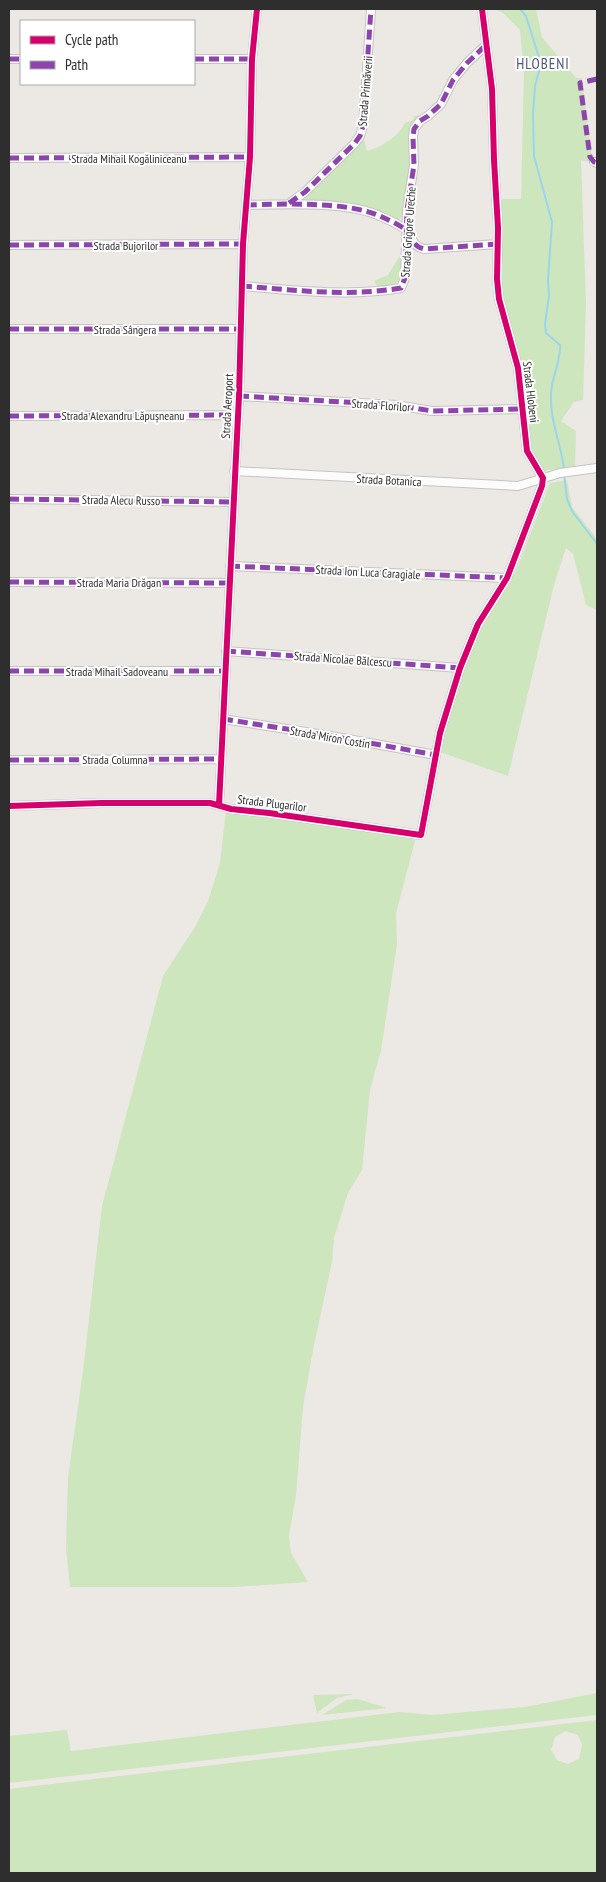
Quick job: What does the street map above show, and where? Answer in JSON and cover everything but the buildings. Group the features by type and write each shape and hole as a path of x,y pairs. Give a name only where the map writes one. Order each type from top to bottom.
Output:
{"street":[{"name":"Strada Aeroport","path":"219,805 224,719 228,583 242,329 243,244 250,158 252,59 257,9"},
{"name":"Strada Primăverii","path":"289,203 312,185 360,136 363,126 371,9"},
{"name":"Strada Hlobeni","path":"482,9 492,89 499,299 518,368 527,451 543,478"},
{"name":"Strada Grigore Ureche","path":"242,286 331,292 362,292 401,288 404,284 406,270 405,230 414,165 414,129 420,121 441,104 453,80 486,45"},
{"path":"195,59 252,59"},
{"name":"Strada Mihail Kogăliniceanu","path":"9,158 250,158"},
{"path":"247,205 289,203 365,211 380,216 405,230 414,245 424,249 498,244"},
{"name":"Strada Bujorilor","path":"9,245 243,244"},
{"name":"Strada Sângera","path":"9,329 242,329"},
{"name":"Strada Florilor","path":"239,396 396,405 432,411 522,409"},
{"name":"Strada Alexandru Lăpușneanu","path":"9,416 237,415"},
{"name":"Strada Botanica","path":"234,472 518,486 560,473 597,468"},
{"path":"436,755 440,733 460,668 478,624 507,578 542,486 543,478"},
{"name":"Strada Alecu Russo","path":"9,499 233,502"},
{"name":"Strada Ion Luca Caragiale","path":"230,566 507,578"},
{"name":"Strada Maria Drăgan","path":"9,582 228,583"},
{"name":"Strada Nicolae Bălcescu","path":"226,651 460,668"},
{"name":"Strada Mihail Sadoveanu","path":"9,671 225,671"},
{"name":"Strada Miron Costin","path":"224,719 436,755"},
{"name":"Strada Plugarilor","path":"9,806 147,802 210,803 231,809 274,813 421,835 436,755"},
{"name":"Strada Columna","path":"9,760 221,759"}],"green space":[{"path":"494,9 536,9 542,37 576,78 582,78 592,158 589,162 581,160 586,304 583,400 574,402 561,421 576,431 575,466 544,471 529,444 523,373 502,293 502,199 521,199 524,72 520,30 503,13"},
{"path":"425,115 412,124 410,132 412,168 403,216 397,221 379,213 297,201 357,143 364,140 367,151 378,147 394,137 405,123 413,120 414,116"},
{"path":"401,254 403,254 402,279 388,288 379,289 374,281 388,275"},
{"path":"567,480 572,507 597,539 597,610 586,605 573,554 566,548 554,585 508,776 440,752 461,670 480,623 516,571 550,483"},
{"path":"226,810 416,837 396,913 397,944 381,1051 370,1090 362,1170 348,1193 334,1238 332,1262 303,1407 296,1495 289,1536 291,1553 308,1582 235,1587 70,1587 66,1549 68,1477 83,1371 102,1206 163,976 195,927 208,901 220,863"},
{"path":"597,1693 597,1715 9,1783 9,1736 67,1730 71,1751 400,1712 432,1715 525,1707"},
{"path":"354,1694 337,1698 317,1713 313,1695"},
{"path":"358,1699 387,1708 322,1715 346,1700"},
{"path":"597,1720 597,1873 9,1873 9,1789","holes":["565,1731 578,1735 582,1745 579,1759 568,1764 557,1760 551,1750 555,1737"]}],"waterway":[{"path":"520,9 526,16 541,64 535,86 533,114 534,156 552,222 548,280 549,296 545,324 546,333 560,345 559,358 551,389 551,405 564,469"},
{"path":"564,474 567,499 572,511 597,544"}],"marked path":[{"path":"289,203 305,192 360,136 363,126 371,9"},
{"path":"242,286 342,292 381,291 401,288 405,278 407,210 414,165 414,129 420,121 441,104 453,80 486,45"},
{"path":"9,59 20,59"},
{"path":"195,59 252,59"},
{"path":"597,79 580,83 590,157 597,163"},
{"path":"9,158 250,157"},
{"path":"247,205 316,205 352,208 368,212 404,228 415,244 424,249 498,244"},
{"path":"9,245 243,244"},
{"path":"9,329 241,329"},
{"path":"239,396 396,405 432,411 522,409"},
{"path":"9,416 237,415"},
{"path":"9,499 233,502"},
{"path":"230,566 507,578"},
{"path":"9,582 229,583"},
{"path":"226,651 460,668"},
{"path":"9,671 225,671"},
{"path":"223,719 436,755"},
{"path":"9,760 221,759"}],"cycle path":[{"path":"219,805 239,396 243,244 250,157 252,59 257,9"},
{"path":"9,806 101,803 210,803 231,809 421,835 440,733 460,668 478,624 507,578 542,486 543,478 527,451 518,368 499,299 492,89 482,9"}],"district":[{"name":"HLOBENI","path":"543,63"}]}
